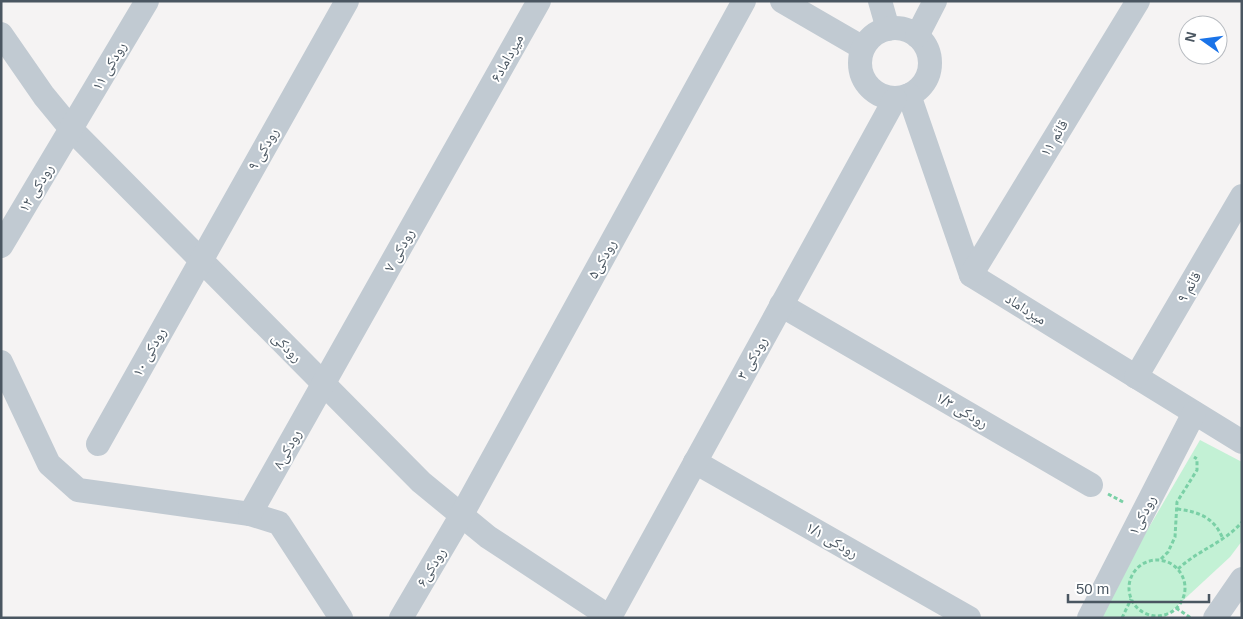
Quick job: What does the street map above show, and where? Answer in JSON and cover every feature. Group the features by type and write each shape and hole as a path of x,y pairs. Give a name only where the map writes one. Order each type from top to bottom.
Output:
{"street":[{"name":"رودکی ۱۱","path":"72,130 147,1"},
{"name":"رودکی ۹","path":"200,260 347,1"},
{"name":"میرداماد۶","path":"475,115 539,1"},
{"name":"رودکی۵","path":"461,516 744,1"},
{"path":"782,1 863,48"},
{"path":"880,1 888,29"},
{"path":"917,36 935,1"},
{"name":"قائم ۱۱","path":"971,275 1138,1"},
{"path":"888,29 903,30 917,36 926,47 930,61 928,75 921,87 902,97 878,94 865,82 859,66 863,48 873,35 888,29"},
{"name":"رودکی","path":"1,34 44,96 72,130 421,482 461,516 581,610 610,617"},
{"path":"902,97 971,275"},
{"name":"رودکی ۳","path":"610,617 781,305 902,97"},
{"name":"رودکی ۷","path":"323,384 475,115"},
{"name":"رودکی ۱۲","path":"1,246 72,130"},
{"name":"قائم ۹","path":"1136,377 1242,196"},
{"name":"رودکی ۱۰","path":"98,444 200,260"},
{"name":"میرداماد","path":"971,275 1242,442"},
{"name":"رودکی ۱/۳","path":"781,305 1092,485"},
{"path":"1,362 49,464 78,490 250,514 279,523 341,618"},
{"name":"رودکی۸","path":"250,514 323,384"},
{"name":"رودکی۱","path":"1089,618 1194,413"},
{"name":"رودکی ۱/۱","path":"695,462 969,618"},
{"name":"رودکی۶","path":"401,618 461,516"},
{"path":"1220,616 1242,578"}],"path":[{"path":"1161,560 1168,552 1175,537 1177,509 1182,492 1197,470 1197,459 1179,443"},
{"path":"1092,485 1143,513"},
{"path":"1177,509 1200,512 1213,521 1223,539"},
{"path":"1178,569 1192,556 1232,534 1242,522"},
{"path":"1151,560 1161,560 1170,563 1178,569 1185,587 1184,596 1176,608 1163,615 1147,616 1136,607 1131,598 1130,579 1135,570 1151,560"},
{"path":"1122,618 1131,598"},
{"path":"1176,608 1191,618"}],"green space":[{"path":"1200,440 1242,462 1242,541 1230,557 1164,618 1096,618"}]}
